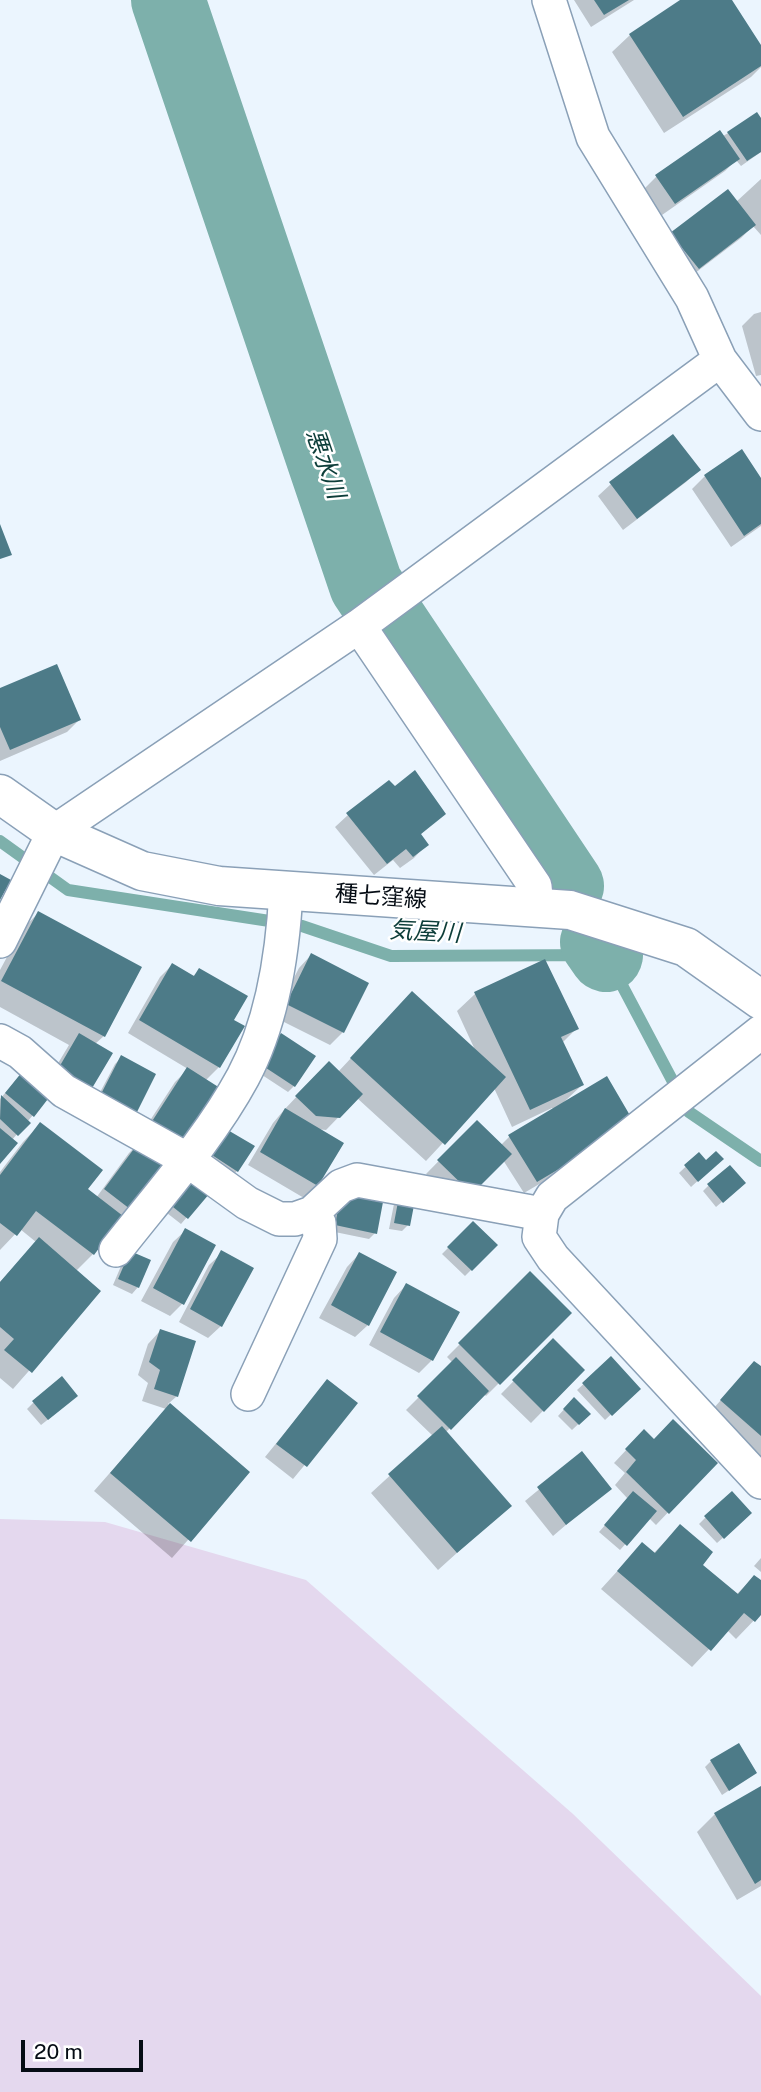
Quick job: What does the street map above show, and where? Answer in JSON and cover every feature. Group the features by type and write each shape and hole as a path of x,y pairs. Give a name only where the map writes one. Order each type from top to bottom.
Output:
{"main road":[{"name":"種七窪線","path":"0,794 48,846 142,871 219,886 285,912 537,908 570,910 686,947 761,1000"}],"street":[{"path":"549,0 593,137 692,298 720,360 761,414"},
{"path":"0,941 48,846 376,614 720,360"},
{"path":"376,614 535,886 537,908"},
{"path":"116,1250 217,1118 243,1076 262,1032 273,990 285,912"},
{"path":"761,1032 552,1197 542,1214 539,1237 553,1258 761,1482"},
{"path":"0,1041 20,1052 64,1091 186,1159 247,1203 279,1219 295,1219 312,1213 341,1186 357,1180 542,1214"},
{"path":"248,1394 320,1240 319,1223 312,1213"}],"shaded area":[{"path":"0,1519 105,1522 306,1580 573,1814 761,1996 761,2092 0,2092"}],"building":[{"path":"594,0 629,0 604,15"},
{"path":"680,0 732,0 761,45 761,66 683,117 629,34"},
{"path":"757,112 761,118 761,152 747,161 727,132"},
{"path":"720,130 740,159 675,204 655,175"},
{"path":"728,189 756,225 699,269 670,233"},
{"path":"673,434 701,470 637,519 609,482"},
{"path":"742,449 761,478 761,524 744,536 704,475"},
{"path":"0,524 12,555 0,559"},
{"path":"57,664 81,720 10,750 0,727 0,688"},
{"path":"415,770 446,814 421,834 429,845 413,857 406,849 387,864 346,813 389,780 395,786"},
{"path":"0,874 11,880 0,900"},
{"path":"38,911 142,967 105,1037 1,981"},
{"path":"311,953 369,983 344,1033 286,1004"},
{"path":"545,959 579,1029 561,1037 584,1085 530,1110 474,992"},
{"path":"172,963 194,976 199,968 248,996 234,1020 245,1026 220,1068 139,1020"},
{"path":"412,991 506,1077 445,1145 350,1058"},
{"path":"79,1033 113,1053 88,1095 54,1076"},
{"path":"281,1033 316,1056 295,1087 260,1064"},
{"path":"121,1055 156,1074 137,1112 101,1094"},
{"path":"329,1061 363,1094 340,1118 316,1116 295,1096"},
{"path":"187,1067 220,1088 182,1147 149,1126"},
{"path":"22,1072 51,1095 34,1117 5,1093"},
{"path":"607,1076 635,1124 537,1182 508,1135"},
{"path":"1,1095 31,1123 18,1136 0,1119"},
{"path":"285,1108 344,1143 318,1186 260,1152"},
{"path":"477,1120 512,1154 472,1194 437,1160"},
{"path":"40,1122 103,1170 88,1189 123,1216 94,1255 36,1211 17,1236 0,1223 0,1175"},
{"path":"0,1128 18,1143 0,1164"},
{"path":"226,1129 255,1146 238,1172 212,1155"},
{"path":"142,1138 168,1157 130,1209 104,1189"},
{"path":"716,1151 724,1159 698,1182 684,1165 699,1152 706,1160"},
{"path":"730,1165 746,1183 723,1203 707,1184"},
{"path":"190,1166 215,1187 188,1219 163,1199"},
{"path":"400,1191 416,1195 410,1226 394,1223"},
{"path":"341,1194 383,1202 377,1234 335,1225"},
{"path":"473,1221 498,1245 472,1271 447,1247"},
{"path":"185,1228 216,1245 184,1305 153,1288"},
{"path":"39,1237 101,1291 32,1373 4,1350 14,1339 0,1327 0,1282"},
{"path":"221,1250 254,1268 222,1327 190,1309"},
{"path":"130,1251 151,1260 139,1288 118,1279"},
{"path":"359,1252 397,1272 369,1326 331,1305"},
{"path":"530,1271 572,1313 500,1385 458,1343"},
{"path":"406,1283 460,1312 433,1361 380,1332"},
{"path":"160,1329 196,1341 178,1397 154,1389 160,1370 149,1362"},
{"path":"553,1338 585,1370 544,1412 512,1380"},
{"path":"611,1356 641,1389 612,1416 582,1383"},
{"path":"456,1357 489,1391 451,1430 417,1396"},
{"path":"754,1361 761,1366 761,1436 720,1400"},
{"path":"62,1376 78,1396 48,1420 32,1401"},
{"path":"327,1379 358,1403 307,1467 276,1444"},
{"path":"574,1397 591,1414 579,1425 563,1409"},
{"path":"170,1403 250,1472 191,1542 110,1473"},
{"path":"673,1419 718,1463 669,1514 626,1472 636,1460 625,1449 644,1429 654,1439"},
{"path":"442,1426 512,1506 457,1553 388,1474"},
{"path":"582,1451 612,1489 566,1525 537,1487"},
{"path":"633,1491 657,1511 627,1546 604,1525"},
{"path":"732,1491 752,1513 724,1539 704,1516"},
{"path":"680,1524 713,1552 703,1565 738,1594 754,1575 761,1580 761,1615 755,1622 744,1613 711,1651 617,1571 642,1542 655,1553"},
{"path":"739,1743 757,1773 729,1791 710,1760"},
{"path":"761,1786 761,1880 755,1884 714,1813"}],"waterway":[{"name":"悪水川","path":"168,0 366,585 567,886"},
{"name":"気屋川","path":"0,841 68,890 302,926 391,956 606,955 689,1112 761,1161"},
{"name":"悪水川","path":"597,942 606,955"}]}
